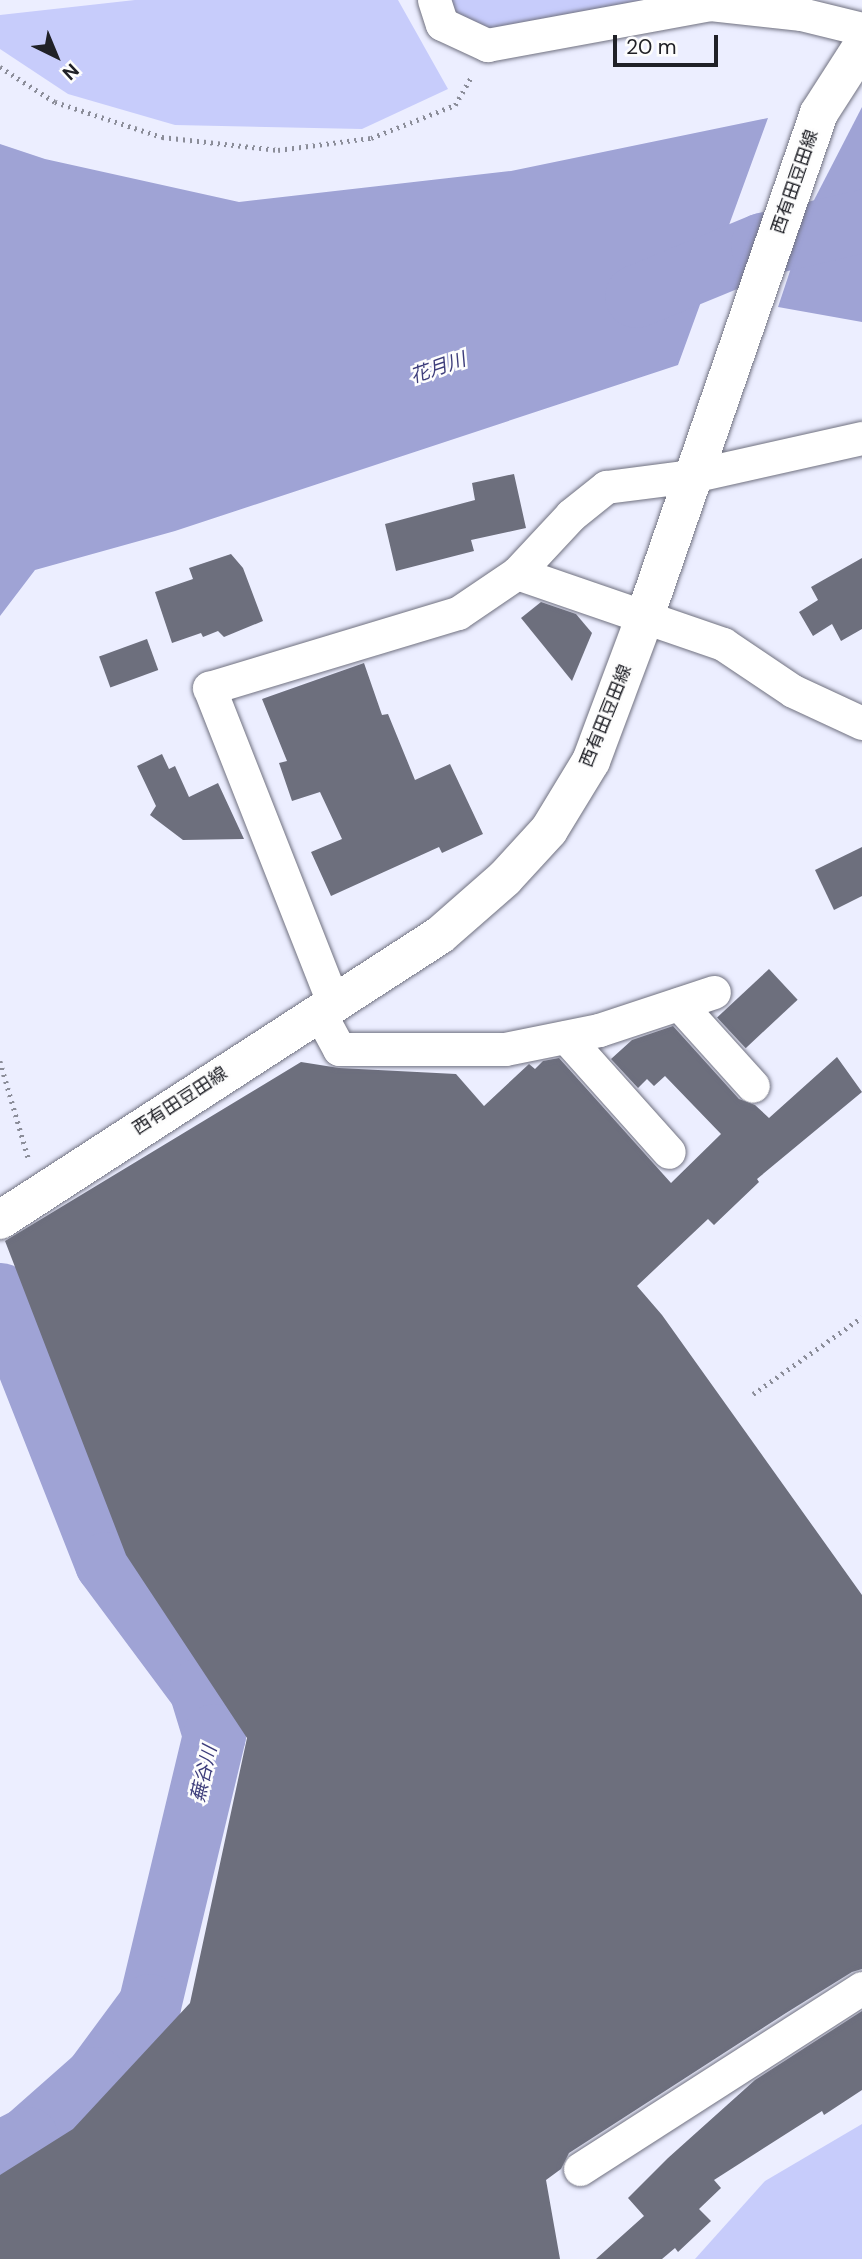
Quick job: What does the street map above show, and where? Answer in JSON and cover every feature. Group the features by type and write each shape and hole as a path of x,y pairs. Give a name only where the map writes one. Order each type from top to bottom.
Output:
{"main road":[{"name":"西有田豆田線","path":"0,1220 43,1177 326,1007 440,935 505,878 549,830 591,761 644,619 819,113 861,45"}],"street":[{"path":"434,0 442,24 487,45 710,4 801,14 861,45"},
{"path":"714,992 599,1030 505,1049 339,1049 209,688 458,613 517,573 571,515 606,487 698,459 862,438"},
{"path":"517,573 644,619 723,644 793,691 862,723"},
{"path":"679,1004 753,1086"},
{"path":"566,1037 669,1152"},
{"path":"580,2169 862,1988"}],"path":[{"path":"0,66 55,102 162,137 278,150 371,138 455,106 487,45"},
{"path":"0,1060 43,1177"},
{"path":"753,1394 862,1317"}],"shaded area":[{"path":"135,0 398,0 448,89 362,129 175,125 68,94 0,49 0,15"},
{"path":"448,0 670,0 494,34 452,10"},
{"path":"862,2124 862,2259 695,2259 765,2181"}],"water":[{"path":"862,107 862,322 778,307 813,202"},
{"path":"768,118 678,365 175,531 35,570 0,616 0,144 45,159 239,202 511,171"}],"building":[{"path":"514,474 526,528 471,540 474,551 396,571 385,524 475,500 472,483"},
{"path":"231,554 243,568 263,621 224,637 218,631 203,637 201,633 172,643 155,592 193,579 189,568"},
{"path":"862,558 862,629 841,641 832,624 813,636 799,612 818,600 811,587"},
{"path":"541,602 576,614 592,633 572,681 521,618"},
{"path":"147,639 158,670 110,687 99,656"},
{"path":"364,663 382,715 388,714 415,780 450,764 483,834 442,853 439,847 331,896 311,852 342,839 320,792 292,801 279,763 287,761 262,699"},
{"path":"162,754 169,769 175,766 189,797 218,783 244,839 183,840 150,815 156,806 137,766"},
{"path":"862,847 862,896 834,910 815,870"},
{"path":"769,969 798,1000 746,1048 717,1017"},
{"path":"673,1026 739,1099 755,1105 769,1118 837,1057 862,1092 757,1179 759,1182 714,1225 708,1219 637,1286 662,1315 862,1595 862,1969 852,1972 786,2013 569,2153 561,2169 546,2180 560,2259 0,2259 0,2175 73,2129 190,2003 247,1738 126,1555 5,1241 301,1062 339,1068 456,1074 484,1106 529,1064 535,1069 543,1061 559,1058 671,1183 721,1134 665,1076 654,1086 647,1079 638,1088 611,1059 632,1040"},
{"path":"862,2011 862,2090 824,2115 822,2111 714,2180 721,2188 699,2209 711,2221 678,2252 675,2248 662,2259 596,2259 644,2216 628,2198 668,2158 755,2080"}],"waterway":[{"name":"花月川","path":"636,296 762,244 862,221"},
{"name":"蕪谷川","path":"0,1294 106,1563 200,1689 214,1735 149,2005 95,2078 27,2138 0,2152"}]}
